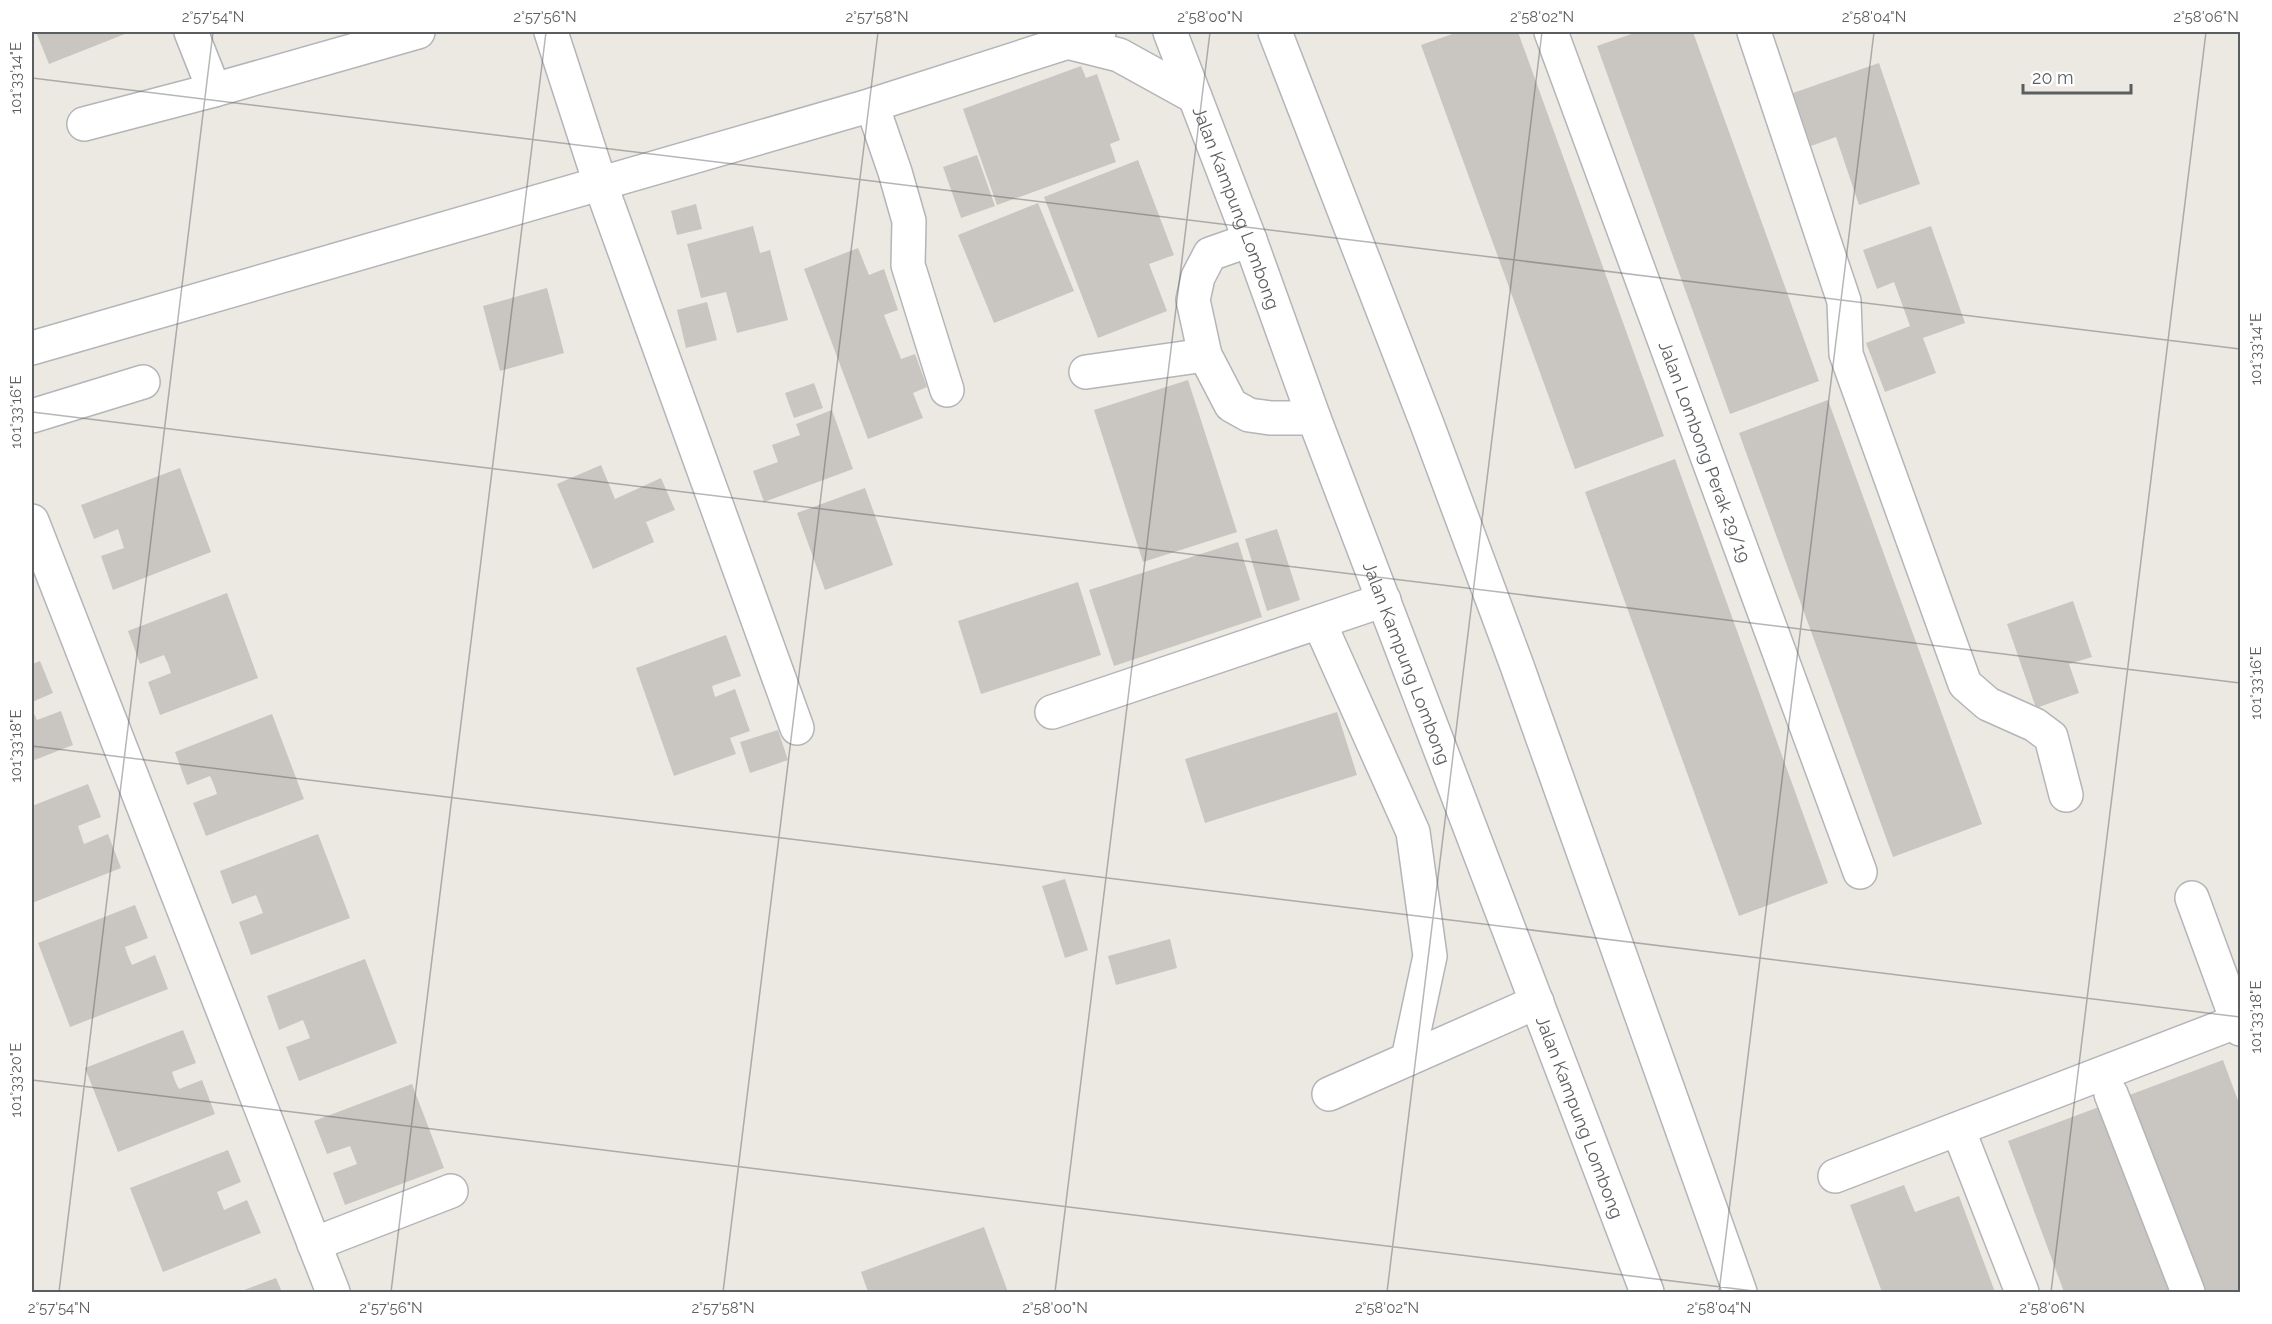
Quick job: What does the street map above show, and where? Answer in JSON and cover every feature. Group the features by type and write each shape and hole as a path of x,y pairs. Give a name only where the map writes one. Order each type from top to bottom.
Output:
{"street":[{"path":"191,32 214,90"},
{"path":"84,124 418,32"},
{"path":"551,32 600,183 797,728"},
{"path":"32,348 872,105 1070,37 1099,32"},
{"name":"Jalan Kampung Lombong","path":"1170,32 1250,240 1314,418 1647,1293"},
{"path":"1275,32 1335,182 1516,663 1740,1293"},
{"path":"1298,32 1299,94"},
{"name":"Jalan Lombong Perak 29/19","path":"1551,32 1860,872"},
{"path":"1754,32 1844,301 1846,354 1965,684 1988,704 2036,725 2051,737 2066,795"},
{"path":"1070,37 1119,55 1196,97"},
{"path":"872,105 909,221 908,265 947,390"},
{"path":"1250,240 1210,254 1198,277 1193,300 1205,355 1231,405 1249,415 1270,418 1314,418"},
{"path":"1086,372 1205,355"},
{"path":"32,416 143,382"},
{"path":"32,521 333,1293"},
{"path":"1052,712 1384,600"},
{"path":"1319,622 1413,831 1430,956 1408,1059"},
{"path":"1835,1176 2239,1025 2192,898"},
{"path":"1329,1094 1537,1002"},
{"path":"2111,1094 2188,1293"},
{"path":"1958,1129 2022,1293"},
{"path":"314,1244 451,1191"}],"building":[{"path":"36,32 130,32 49,64"},
{"path":"1458,32 1518,32 1664,436 1575,469 1421,45"},
{"path":"1637,32 1693,32 1819,381 1730,414 1597,46"},
{"path":"1879,63 1920,184 1859,205 1836,137 1811,146 1793,93"},
{"path":"1081,66 1086,78 1097,74 1120,140 1110,144 1116,162 997,205 963,109"},
{"path":"977,155 995,206 961,218 943,167"},
{"path":"1138,160 1174,255 1149,264 1167,311 1098,338 1044,197"},
{"path":"1038,203 1074,291 994,323 958,235"},
{"path":"696,204 702,229 677,235 671,211"},
{"path":"753,226 760,253 770,250 788,320 737,333 726,292 701,298 687,244"},
{"path":"1931,226 1965,323 1923,338 1936,373 1885,392 1866,343 1910,326 1894,282 1877,289 1863,250"},
{"path":"858,248 869,275 884,269 898,310 884,315 901,359 915,354 927,387 913,393 923,418 868,439 804,269"},
{"path":"547,288 564,353 500,371 483,306"},
{"path":"707,302 717,340 686,348 677,310"},
{"path":"1188,380 1237,532 1143,562 1094,410"},
{"path":"814,383 823,408 794,418 785,393"},
{"path":"1828,400 1982,824 1893,857 1739,433"},
{"path":"832,410 853,469 764,502 753,471 778,462 772,445 800,435 796,424"},
{"path":"1675,459 1828,883 1739,916 1585,492"},
{"path":"601,465 615,499 661,478 675,510 646,522 654,542 593,569 557,484"},
{"path":"180,468 211,552 113,590 101,556 124,548 118,529 94,539 81,505"},
{"path":"865,488 893,565 825,590 797,513"},
{"path":"1277,529 1300,600 1267,611 1245,539"},
{"path":"1238,542 1262,617 1114,666 1089,590"},
{"path":"1078,582 1101,655 981,694 958,621"},
{"path":"227,593 258,678 160,715 148,682 171,673 168,664 164,655 140,664 128,631"},
{"path":"2073,601 2092,657 2069,664 2079,693 2036,708 2007,624"},
{"path":"726,635 741,676 712,686 715,697 735,689 750,731 730,738 736,754 674,776 636,668"},
{"path":"40,661 53,693 32,702 32,664"},
{"path":"32,709 37,720 61,711 73,745 32,761"},
{"path":"1337,712 1357,775 1205,823 1185,759"},
{"path":"272,714 304,799 206,836 193,803 217,794 214,785 210,776 187,785 175,752"},
{"path":"778,730 788,760 750,773 740,742"},
{"path":"88,784 101,817 78,826 84,844 108,834 121,868 32,903 32,806"},
{"path":"318,834 350,918 251,955 239,922 263,913 256,895 232,904 220,871"},
{"path":"1065,879 1088,950 1065,958 1042,886"},
{"path":"135,905 148,938 125,947 128,956 132,965 155,955 168,989 70,1027 38,943"},
{"path":"1170,939 1177,968 1116,985 1108,956"},
{"path":"365,959 397,1043 299,1081 286,1047 310,1038 303,1020 279,1030 267,996"},
{"path":"183,1030 196,1063 172,1072 175,1081 179,1089 202,1080 215,1114 118,1152 85,1068"},
{"path":"2223,1060 2240,1106 2240,1292 2196,1292 2124,1097"},
{"path":"412,1084 444,1168 345,1205 333,1173 357,1164 350,1146 327,1154 314,1121"},
{"path":"2107,1104 2177,1292 2064,1292 2008,1141"},
{"path":"228,1150 241,1182 217,1192 224,1210 247,1200 261,1233 163,1272 130,1188"},
{"path":"1904,1185 1915,1212 1959,1196 1995,1292 1882,1292 1850,1205"},
{"path":"984,1227 1008,1292 868,1292 861,1272"},
{"path":"276,1278 282,1292 239,1292 252,1287"}]}
